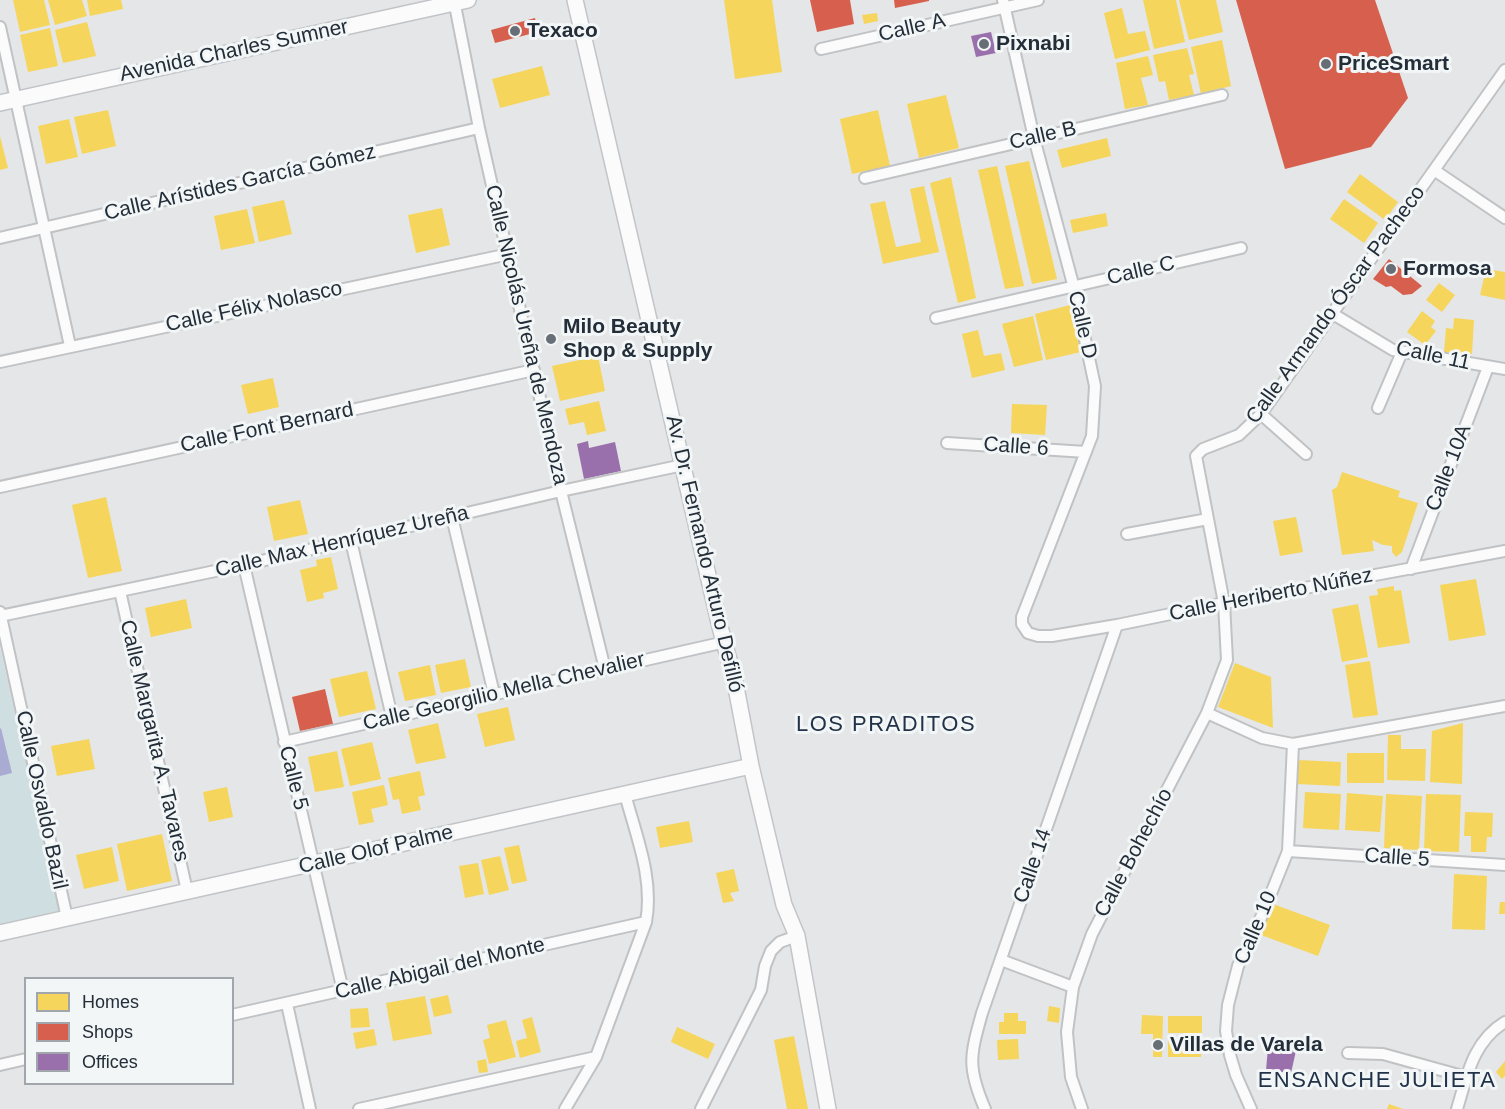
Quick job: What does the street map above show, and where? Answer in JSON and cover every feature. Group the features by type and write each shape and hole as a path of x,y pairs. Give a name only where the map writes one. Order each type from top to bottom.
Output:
{"street":[{"name":"Av. Dr. Fernando Arturo Defilló","path":"574,0 735,682 751,766 784,905 797,936 828,1109"},
{"name":"Calle A","path":"821,49 1004,4 1038,0"},
{"name":"Avenida Charles Sumner","path":"0,103 459,1"},
{"name":"Calle Nicolás Ureña de Mendoza","path":"459,1 479,128 561,491 605,669"},
{"name":"Calle D","path":"1004,4 1034,138 1074,288 1095,386 1092,436 1022,617 1023,628 1028,633 1038,636"},
{"path":"0,27 70,346"},
{"name":"Calle Armando Óscar Pacheco","path":"1224,603 1196,464 1198,453 1239,435 1261,414 1505,70"},
{"name":"Calle B","path":"865,178 1222,95"},
{"name":"Calle Arístides García Gómez","path":"0,238 479,128"},
{"path":"1434,170 1505,218"},
{"name":"Calle C","path":"936,318 1241,248"},
{"name":"Calle Félix Nolasco","path":"0,362 508,254"},
{"name":"Calle 11","path":"1333,314 1380,344 1402,352 1505,369"},
{"path":"1378,408 1402,352"},
{"name":"Calle 10A","path":"1411,568 1488,367"},
{"name":"Calle Font Bernard","path":"0,487 534,370"},
{"path":"1261,414 1305,454"},
{"name":"Calle 6","path":"947,443 1086,452"},
{"name":"Calle Max Henríquez Ureña","path":"0,615 244,565 683,465"},
{"path":"452,517 494,694"},
{"path":"1127,534 1208,519"},
{"path":"351,541 392,717"},
{"name":"Calle Heriberto Núñez","path":"1038,636 1052,636 1117,625 1505,551"},
{"name":"Calle 5","path":"244,565 343,992"},
{"name":"Calle Margarita A. Tavares","path":"120,591 187,891"},
{"name":"Calle Bohechío","path":"1082,1109 1071,1077 1067,1032 1072,987 1092,934 1207,713 1227,660 1224,603"},
{"name":"Calle Osvaldo Bazil","path":"0,615 67,918"},
{"name":"Calle 14","path":"985,1109 971,1072 972,1056 982,1013 1117,625"},
{"name":"Calle Georgilio Mella Chevalier","path":"284,742 725,642"},
{"path":"1207,713 1262,738 1293,744 1505,706"},
{"name":"Calle 10","path":"1251,1109 1230,1056 1226,1030 1228,1005 1238,966 1264,911 1288,851 1293,744"},
{"name":"Calle Olof Palme","path":"0,933 751,766"},
{"path":"565,1109 596,1057 646,922 649,904 647,878 625,794"},
{"name":"Calle 5","path":"1288,851 1505,865"},
{"name":"Calle Abigail del Monte","path":"234,1015 343,992 646,922"},
{"path":"701,1109 761,990 765,966 771,951 780,942 797,936"},
{"path":"1001,960 1072,987"},
{"path":"287,1004 310,1109"},
{"path":"1457,1109 1472,1058 1482,1041 1494,1028 1505,1022"},
{"path":"1348,1053 1383,1054 1466,1077"},
{"path":"359,1109 596,1057"},
{"path":"0,1065 24,1059"}],"shaded area":[{"path":"0,648 61,914 0,927"}],"water":[{"path":"0,729 12,773 0,776"}],"building: Homes":[{"path":"13,0 44,0 50,25 20,32"},
{"path":"48,0 82,0 87,16 55,25"},
{"path":"87,0 121,0 123,9 90,16"},
{"path":"724,0 772,0 782,72 735,79"},
{"path":"1143,0 1176,0 1185,42 1154,49"},
{"path":"1179,0 1216,0 1223,32 1189,40"},
{"path":"1122,8 1128,34 1145,31 1150,50 1115,59 1104,13"},
{"path":"877,13 878,21 864,24 862,15"},
{"path":"87,22 96,56 63,63 55,30"},
{"path":"50,28 58,66 28,72 20,35"},
{"path":"1222,40 1231,86 1201,94 1191,47"},
{"path":"1187,48 1194,74 1189,75 1194,95 1169,100 1165,81 1159,82 1153,55"},
{"path":"1148,56 1153,75 1141,78 1148,105 1125,109 1116,63"},
{"path":"542,66 550,95 500,108 492,79"},
{"path":"946,95 959,148 919,158 907,104"},
{"path":"108,110 116,146 82,154 74,117"},
{"path":"878,110 890,166 852,174 840,119"},
{"path":"69,119 78,157 46,164 38,126"},
{"path":"0,136 8,168 0,170"},
{"path":"1107,138 1111,156 1062,168 1057,150"},
{"path":"1029,161 1057,279 1032,284 1005,166"},
{"path":"997,166 1024,286 1005,289 978,170"},
{"path":"1360,174 1398,202 1385,220 1347,192"},
{"path":"951,177 976,298 958,303 930,183"},
{"path":"924,186 939,252 883,264 870,204 885,201 896,247 921,242 910,189"},
{"path":"1344,199 1378,223 1364,243 1330,219"},
{"path":"284,200 292,234 259,242 252,207"},
{"path":"442,208 450,245 416,253 408,215"},
{"path":"247,209 255,243 221,250 214,216"},
{"path":"1106,213 1108,226 1073,233 1070,220"},
{"path":"1486,269 1505,272 1505,300 1480,295"},
{"path":"1439,283 1455,295 1442,312 1426,300"},
{"path":"1070,305 1081,352 1046,360 1035,314"},
{"path":"1422,311 1435,321 1431,327 1436,331 1425,345 1407,332"},
{"path":"1033,316 1043,360 1014,367 1002,324"},
{"path":"1454,318 1474,320 1472,354 1444,352 1446,328 1453,329"},
{"path":"978,330 984,356 1001,353 1005,370 972,378 962,334"},
{"path":"598,356 605,391 560,401 552,366"},
{"path":"273,378 279,407 248,414 241,385"},
{"path":"599,401 606,431 587,435 584,422 569,425 565,409"},
{"path":"1012,404 1047,405 1045,435 1011,433"},
{"path":"1342,472 1400,491 1398,497 1418,503 1402,552 1396,557 1392,552 1392,546 1372,540 1374,551 1342,555 1332,490 1337,487"},
{"path":"106,497 122,571 88,578 72,505"},
{"path":"300,500 308,534 274,541 267,507"},
{"path":"1296,517 1303,552 1280,556 1273,521"},
{"path":"331,557 338,589 323,593 324,598 307,602 300,570 317,566 316,560"},
{"path":"1476,579 1486,635 1449,641 1440,585"},
{"path":"1394,586 1394,591 1401,590 1410,643 1378,648 1369,596 1378,595 1377,589"},
{"path":"186,599 192,628 151,637 145,608"},
{"path":"1358,604 1368,657 1342,662 1332,609"},
{"path":"465,659 471,687 441,693 435,665"},
{"path":"1370,661 1378,715 1353,718 1345,665"},
{"path":"1235,663 1271,677 1273,728 1218,707"},
{"path":"430,665 436,695 405,701 398,672"},
{"path":"367,671 376,709 339,717 330,679"},
{"path":"508,707 515,740 485,747 477,714"},
{"path":"438,723 446,758 416,764 408,730"},
{"path":"1463,723 1462,784 1430,782 1432,731"},
{"path":"1388,735 1401,735 1401,749 1426,749 1425,781 1387,780"},
{"path":"89,739 95,769 57,776 51,746"},
{"path":"372,742 381,779 350,786 341,749"},
{"path":"337,751 344,787 315,792 308,757"},
{"path":"1347,753 1384,753 1384,783 1347,783"},
{"path":"1298,760 1341,762 1340,786 1297,784"},
{"path":"420,771 425,795 418,797 421,810 402,814 399,799 393,800 388,778"},
{"path":"384,785 388,805 371,809 374,822 359,825 352,792"},
{"path":"227,787 233,817 209,822 203,792"},
{"path":"1305,792 1341,794 1339,830 1303,828"},
{"path":"1347,793 1383,796 1380,832 1345,830"},
{"path":"1386,794 1422,796 1419,850 1384,848"},
{"path":"1426,794 1461,795 1459,852 1424,851"},
{"path":"1465,812 1493,813 1492,837 1487,837 1486,852 1471,852 1471,836 1464,836"},
{"path":"689,821 693,842 660,848 656,827"},
{"path":"162,834 172,881 127,891 117,844"},
{"path":"519,845 527,881 512,884 504,848"},
{"path":"112,847 119,881 84,889 76,855"},
{"path":"500,856 509,890 489,895 481,860"},
{"path":"478,863 484,894 465,898 459,866"},
{"path":"734,869 739,891 730,893 734,901 723,903 716,873"},
{"path":"1454,874 1487,876 1485,930 1452,929"},
{"path":"1500,902 1505,902 1505,914 1499,914"},
{"path":"1273,904 1330,925 1318,956 1261,935"},
{"path":"448,995 452,1013 434,1017 430,999"},
{"path":"425,996 432,1034 393,1041 386,1003"},
{"path":"1049,1006 1060,1008 1059,1023 1047,1021"},
{"path":"368,1008 370,1027 351,1028 350,1009"},
{"path":"1004,1013 1018,1013 1018,1021 1026,1021 1026,1034 999,1034 999,1022 1004,1022"},
{"name":"Villas de Varela","path":"1142,1015 1163,1016 1162,1057 1153,1057 1153,1034 1141,1034"},
{"name":"Villas de Varela","path":"1168,1016 1202,1016 1202,1033 1168,1033"},
{"path":"532,1017 541,1052 520,1058 516,1041 527,1038 522,1020"},
{"path":"506,1020 516,1057 489,1064 483,1040 490,1038 487,1025"},
{"path":"677,1027 715,1044 708,1059 671,1042"},
{"path":"374,1029 377,1045 356,1049 353,1033"},
{"path":"794,1036 808,1109 787,1109 774,1040"},
{"path":"1018,1039 1019,1059 998,1060 997,1040"},
{"path":"1168,1039 1202,1039 1201,1057 1168,1057"},
{"path":"486,1059 488,1072 479,1073 477,1061"},
{"path":"1505,1061 1505,1076 1502,1079 1496,1072"},
{"path":"1389,1104 1403,1109 1387,1109"}],"building: Shops":[{"path":"810,0 850,0 854,24 817,32"},
{"path":"894,0 929,0 929,1 895,8"},
{"name":"PriceSmart","path":"1236,0 1375,0 1408,98 1371,147 1285,169"},
{"name":"Texaco","path":"535,18 538,32 495,43 491,30"},
{"name":"Formosa","path":"1389,259 1422,286 1412,294 1403,295 1391,286 1386,287 1373,279"},
{"path":"325,689 333,724 300,731 292,697"}],"building: Offices":[{"name":"Pixnabi","path":"991,32 996,53 976,57 971,36"},
{"path":"588,441 589,448 615,442 621,471 584,479 577,444"},
{"path":"1269,1036 1298,1042 1291,1073 1266,1070"}],"place":[{"name":"Texaco","path":"515,31"},
{"name":"Pixnabi","path":"984,44"},
{"name":"PriceSmart","path":"1326,64"},
{"name":"Formosa","path":"1391,269"},
{"name":"Milo Beauty Shop & Supply","path":"551,339"},
{"name":"Villas de Varela","path":"1158,1045"}],"district":[{"name":"LOS PRADITOS","path":"886,725"},
{"name":"ENSANCHE JULIETA","path":"1377,1081"}]}
